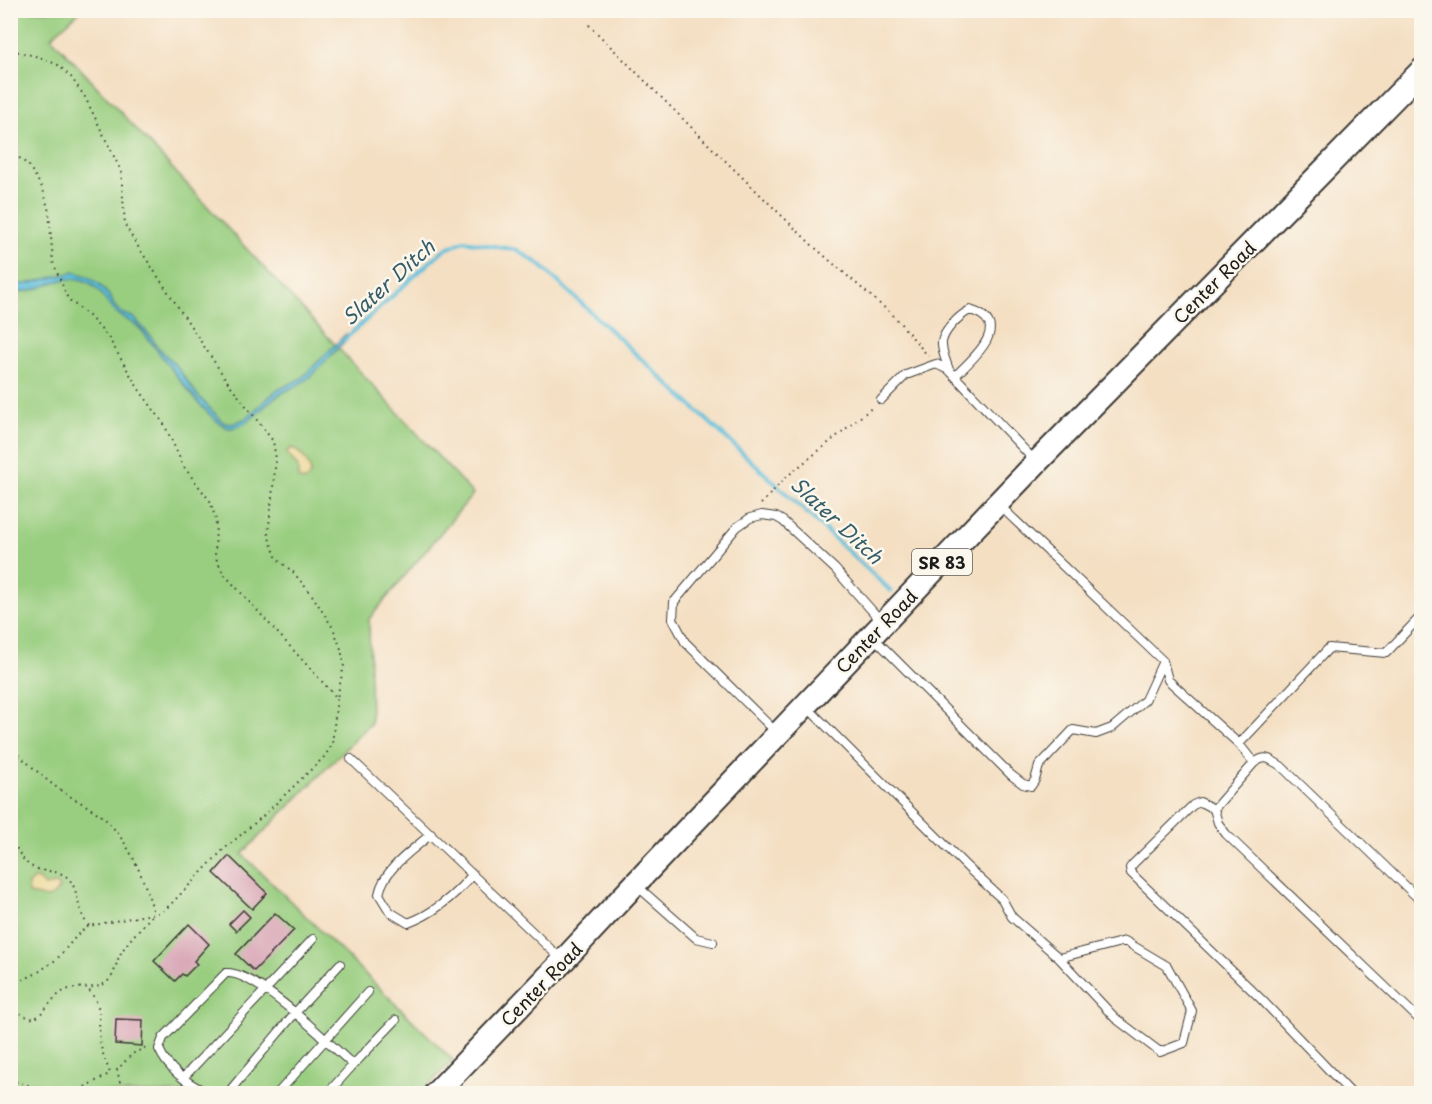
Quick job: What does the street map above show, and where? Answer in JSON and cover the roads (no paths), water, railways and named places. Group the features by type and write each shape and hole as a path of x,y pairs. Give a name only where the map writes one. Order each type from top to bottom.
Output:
{"main road":[{"name":"Center Road","path":"435,1094 1036,462 1422,70"}],"lane":[{"path":"970,310 979,312 986,318 989,335 980,352 952,373 942,348 942,340 963,313 970,310"},
{"path":"881,400 906,375 936,364 952,373 1036,462"},
{"path":"998,504 1163,661 1168,680 1239,744 1254,762"},
{"path":"778,734 686,642 673,619 674,602 737,527 750,518 762,515 776,517 783,521 835,569 877,629 1011,775 1023,784 1031,786 1039,766 1073,730 1096,734 1112,728 1145,700 1163,661"},
{"path":"1239,744 1329,648 1386,653 1422,615"},
{"path":"805,705 1002,899 1012,917 1059,958 1115,1018 1160,1052 1184,1043 1192,1011 1167,966 1125,941 1059,958"},
{"path":"1214,809 1254,762 1267,758 1281,766 1422,902"},
{"path":"351,759 474,874 563,962"},
{"path":"1352,1094 1261,999 1131,873 1130,868 1133,864 1193,805 1200,802 1214,809 1218,823 1226,834 1422,1022"},
{"path":"431,834 381,882 379,894 390,912 408,923 424,917 464,886 474,874"},
{"path":"635,884 696,938 713,942"},
{"path":"183,1078 313,939"},
{"path":"227,1094 295,1013 340,964"},
{"path":"210,1094 183,1078 164,1060 159,1049 163,1038 226,973 234,972 264,989 295,1013 353,1065"},
{"path":"277,1094 368,992"},
{"path":"327,1094 396,1020"}],"water":[{"path":"74,272 87,276 99,284 111,298 114,306 122,313 134,318 177,367 198,396 224,423 233,424 246,418 276,391 302,378 346,334 348,338 306,380 274,398 243,425 230,428 210,415 140,329 113,309 91,284 86,281 67,279 30,291 11,291 11,284 26,284"}],"waterway":[{"name":"Slater Ditch","path":"344,340 442,251 464,241 517,250 539,264 891,591"}]}
